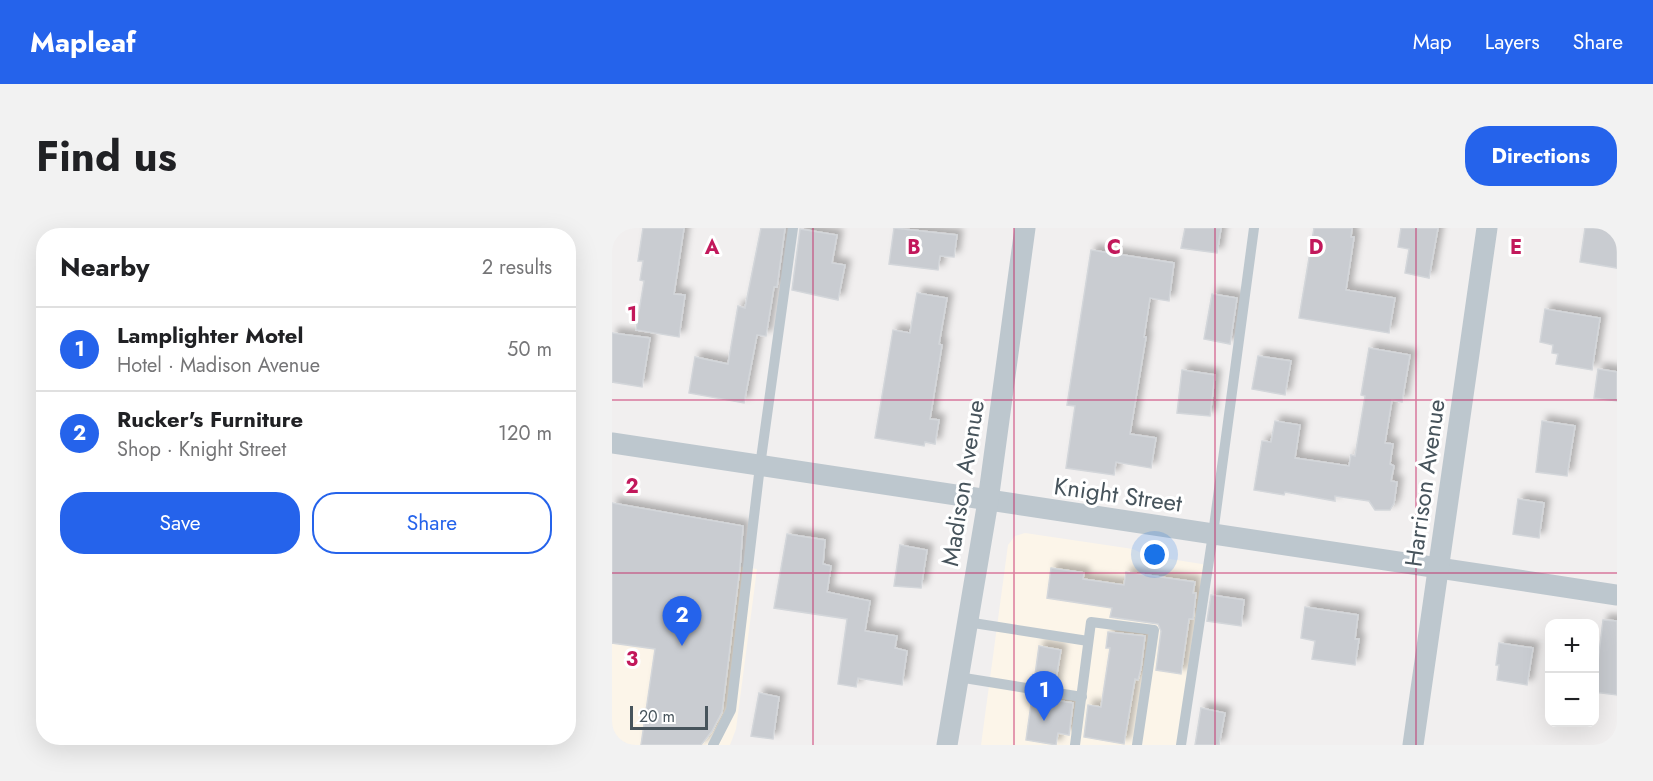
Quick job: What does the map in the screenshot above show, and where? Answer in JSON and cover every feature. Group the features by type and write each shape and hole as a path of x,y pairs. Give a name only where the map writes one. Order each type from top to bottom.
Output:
{"street":[{"name":"Madison Avenue","path":"947,745 988,501 1025,228"},
{"name":"Harrison Avenue","path":"1413,745 1486,228"},
{"name":"Knight Street","path":"612,443 1617,595"}],"lane":[{"path":"712,745 731,710 760,466 793,228"},
{"path":"1181,745 1213,534 1254,228"},
{"path":"967,622 1089,641"},
{"path":"1075,745 1091,622 1154,630 1137,745"},
{"path":"958,677 1082,697"}],"shaded area":[{"path":"1025,533 1133,549 1145,555 1208,565 1181,745 981,745 1008,545 1015,536"},
{"path":"612,548 757,569 736,729 730,745 612,745"}],"building":[{"path":"643,228 684,228 674,294 685,295 679,337 636,330 644,281 640,280 643,261 638,261"},
{"path":"761,228 785,228 777,287 774,287 766,336 757,335 744,403 689,393 695,357 728,364 738,306 745,308"},
{"path":"894,228 957,235 954,257 940,256 938,270 889,264"},
{"path":"1185,228 1221,228 1217,253 1181,248"},
{"path":"1314,228 1352,228 1351,237 1354,237 1346,290 1395,298 1389,333 1299,318"},
{"path":"1401,228 1438,228 1429,278 1405,273 1409,249 1398,247"},
{"path":"1585,228 1612,228 1611,231 1617,232 1617,268 1580,262"},
{"path":"800,229 837,235 832,263 845,265 838,300 792,290"},
{"path":"1091,250 1174,263 1169,301 1150,298 1130,434 1156,438 1151,468 1116,462 1114,475 1066,468 1075,406 1067,405"},
{"path":"917,293 947,298 930,419 939,420 935,444 925,442 924,446 875,438 893,330 910,333"},
{"path":"1212,294 1237,298 1230,344 1204,339"},
{"path":"1545,309 1600,318 1592,370 1556,364 1558,354 1552,353 1553,345 1540,342"},
{"path":"612,333 650,338 642,387 612,382"},
{"path":"1369,348 1410,355 1402,402 1392,400 1385,443 1393,444 1390,464 1394,466 1391,481 1397,482 1394,503 1390,510 1375,510 1369,501 1335,496 1335,501 1285,492 1284,495 1254,490 1262,441 1271,442 1275,421 1300,425 1295,458 1349,466 1351,455 1355,456 1365,396 1361,395"},
{"path":"1258,356 1291,361 1285,395 1252,389"},
{"path":"1598,369 1617,372 1617,401 1594,398"},
{"path":"1182,370 1215,375 1210,416 1177,413"},
{"path":"1542,421 1575,426 1567,476 1536,472"},
{"path":"1518,499 1544,503 1539,538 1513,534"},
{"path":"612,503 743,526 722,712 701,745 641,745 655,649 612,643"},
{"path":"787,534 825,540 823,564 831,566 827,592 870,601 865,631 897,636 895,648 907,651 902,685 858,678 856,687 838,684 847,619 774,608"},
{"path":"900,545 927,550 921,588 894,586"},
{"path":"1051,568 1084,573 1083,579 1124,585 1126,572 1195,582 1193,619 1189,619 1181,674 1156,670 1161,631 1158,624 1110,617 1112,608 1047,598"},
{"path":"1211,595 1244,600 1241,626 1207,621"},
{"path":"1305,607 1358,615 1355,639 1359,639 1355,665 1312,659 1315,641 1301,638"},
{"path":"1603,620 1617,621 1617,695 1599,693 1599,654"},
{"path":"1108,632 1145,636 1141,668 1138,680 1135,679 1124,744 1084,737 1088,705 1101,707 1110,648 1106,648"},
{"path":"1499,643 1533,648 1527,685 1497,680 1499,665 1496,665"},
{"path":"1039,646 1061,650 1055,685 1034,682"},
{"path":"759,693 779,697 773,739 751,736"},
{"path":"1032,697 1073,703 1069,735 1058,733 1056,745 1026,740"},
{"path":"1201,708 1225,713 1219,745 1195,745"}],"place":[{"name":"Rucker's Furniture","path":"682,646"},
{"name":"Lamplighter Motel","path":"1044,721"}]}
